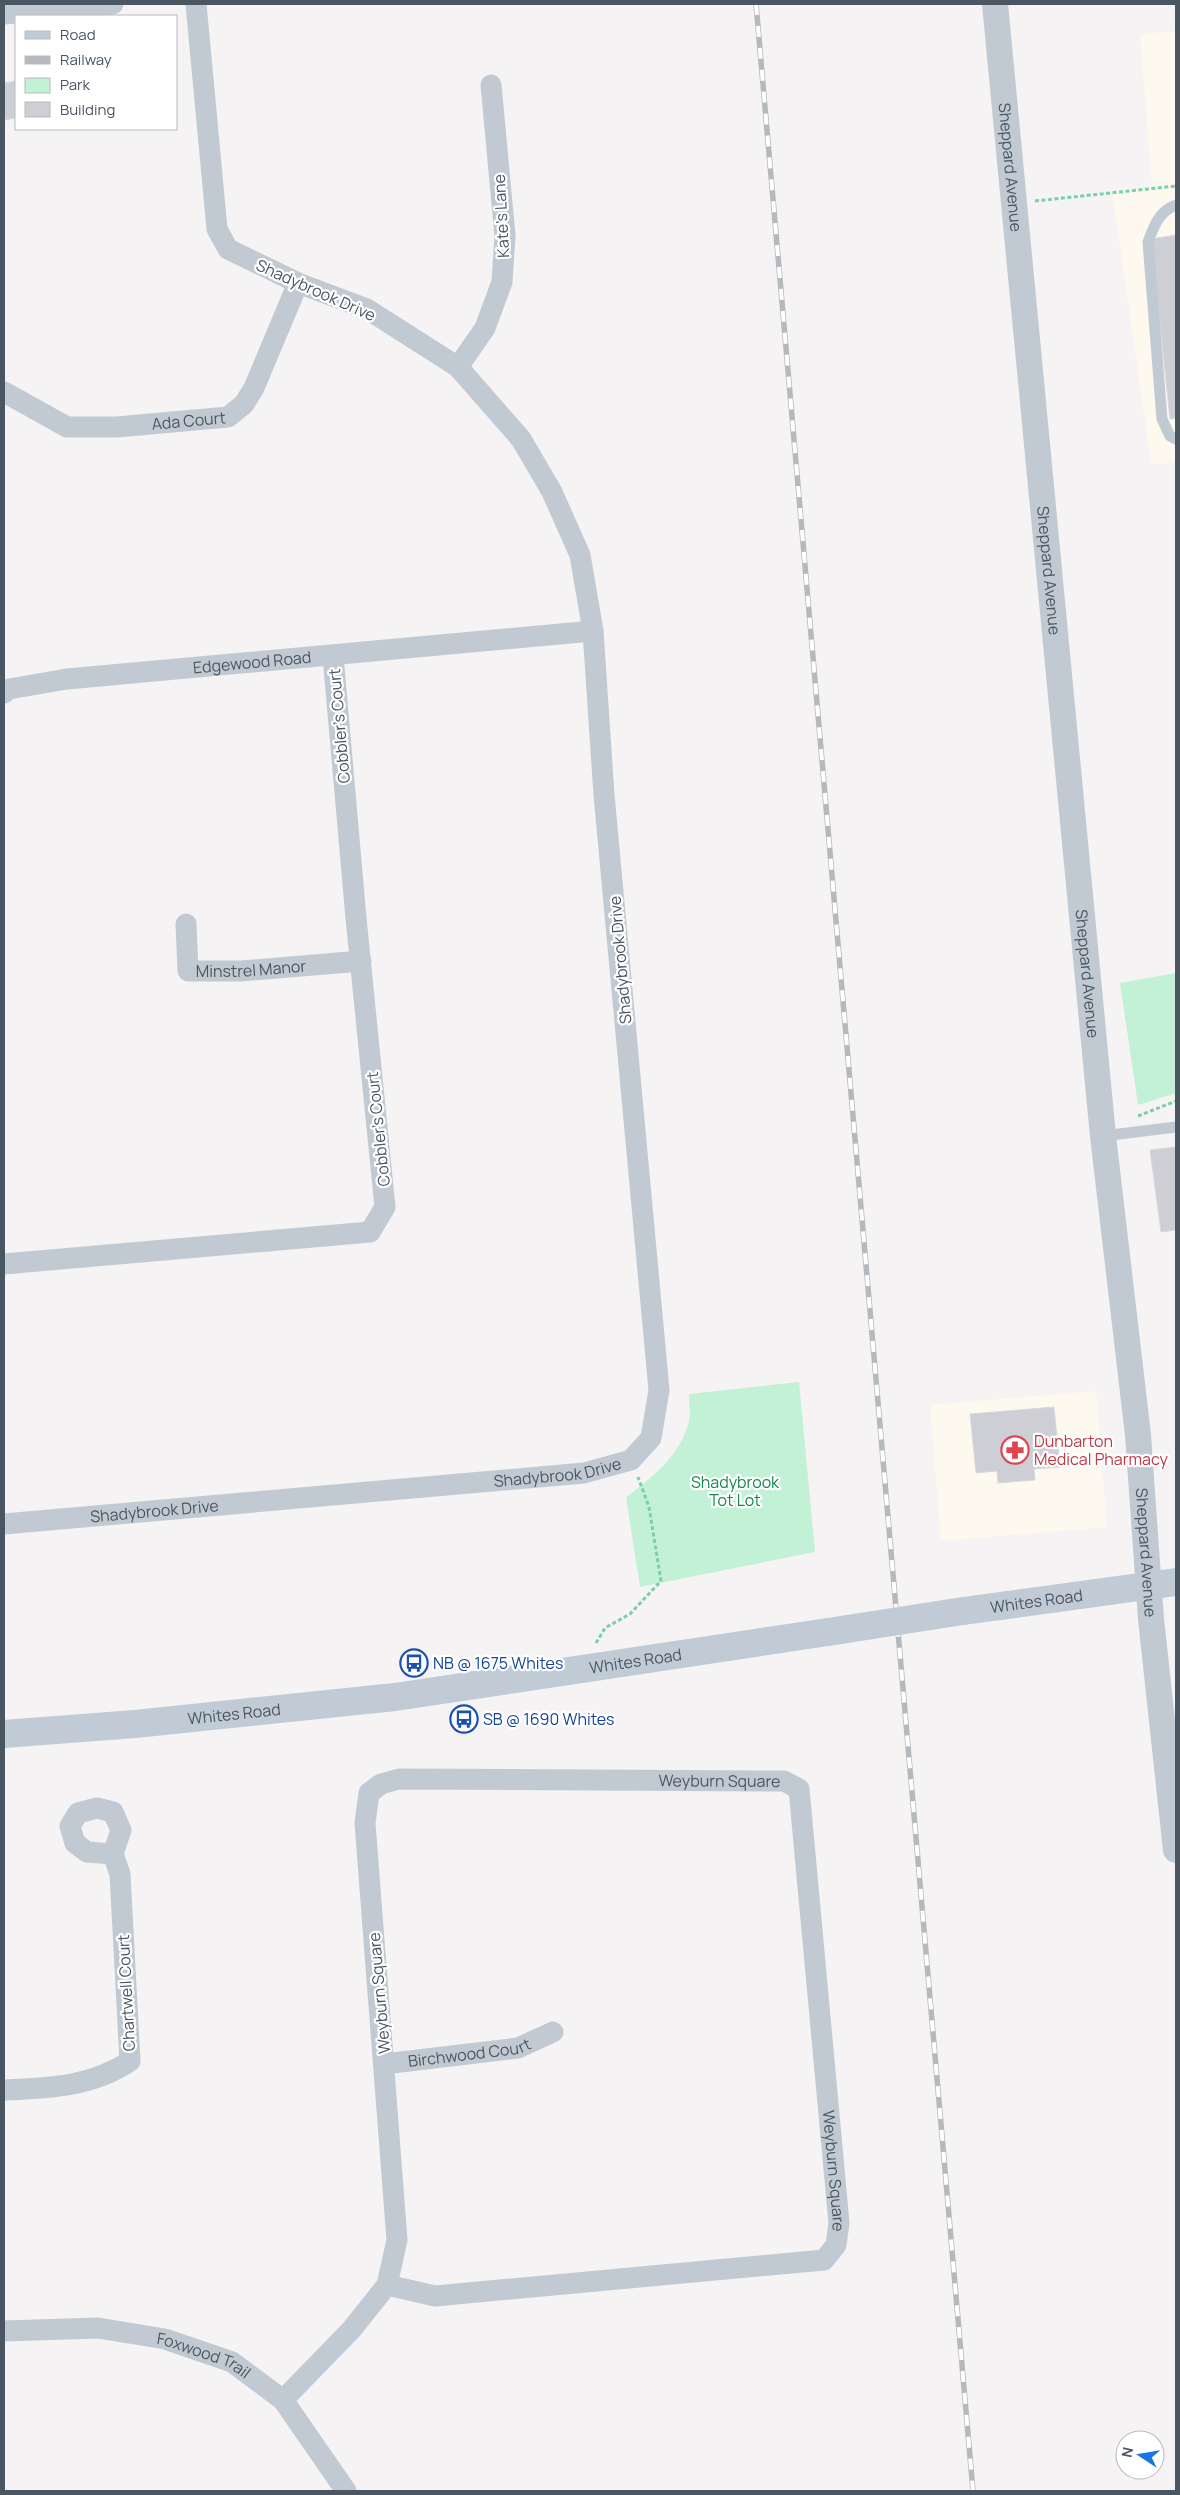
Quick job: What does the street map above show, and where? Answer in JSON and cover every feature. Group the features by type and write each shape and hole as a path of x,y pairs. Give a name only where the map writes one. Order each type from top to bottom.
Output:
{"main road":[{"name":"Whites Road","path":"4,1734 135,1724 395,1697 963,1610 1176,1582"}],"street":[{"path":"4,14 113,4"},
{"name":"Shadybrook Drive","path":"4,1524 584,1473 631,1460 651,1438 659,1390 604,795 592,632 580,555 552,492 520,439 458,366 367,309 298,282 228,249 217,230 196,4"},
{"name":"Sheppard Avenue","path":"995,4 1103,1136 1138,1434 1148,1586 1176,1850"},
{"name":"Kate's Lane","path":"458,366 485,328 502,282 505,236 491,84"},
{"name":"Ada Court","path":"4,392 67,427 116,427 228,417 244,404 254,388 298,282"},
{"name":"Edgewood Road","path":"5,688 67,679 592,632"},
{"name":"Cobbler's Court","path":"4,1264 370,1232 386,1207 333,656"},
{"name":"Minstrel Manor","path":"186,924 188,971 241,971 361,961"},
{"name":"Weyburn Square","path":"283,2400 352,2329 387,2285 397,2240 365,1823 369,1793 381,1784 399,1779 784,1781 799,1789 839,2223 836,2246 824,2260 435,2296 387,2285"},
{"name":"Chartwell Court","path":"4,2090 63,2087 112,2073 130,2061 120,1874 113,1854"},
{"name":"Birchwood Court","path":"384,2064 518,2048 553,2032"},
{"name":"Foxwood Trail","path":"4,2332 98,2328 165,2339 232,2362 283,2400 346,2491"}],"lane":[{"path":"1176,205 1169,208 1155,222 1148,242 1162,419 1170,436 1176,439"},
{"path":"1103,1136 1176,1127"}],"path":[{"path":"1015,203 1176,186"},
{"path":"1136,1116 1176,1101"},
{"path":"584,1669 605,1628 630,1614 661,1581 649,1507 631,1460"}],"shaded area":[{"path":"1176,31 1176,463 1151,464 1112,191 1152,187 1140,34"},
{"path":"1096,1391 1107,1527 941,1541 930,1405"}],"green space":[{"path":"1176,973 1176,1093 1138,1105 1120,983"},
{"name":"Shadybrook Tot Lot","path":"799,1382 815,1552 640,1587 626,1497 655,1474 679,1445 689,1421 689,1394"}],"building":[{"path":"15,81 15,118 4,120 4,83"},
{"path":"1176,235 1176,418 1170,419 1151,239"},
{"path":"1176,1147 1176,1230 1161,1232 1150,1150"},
{"path":"1054,1407 1060,1467 1034,1469 1035,1480 998,1483 997,1471 976,1473 970,1414"}],"railway":[{"path":"756,4 973,2491"}],"place":[{"name":"Dunbarton Medical Pharmacy","path":"1015,1450"},
{"name":"NB @ 1675 Whites","path":"414,1663"},
{"name":"SB @ 1690 Whites","path":"464,1719"}]}
